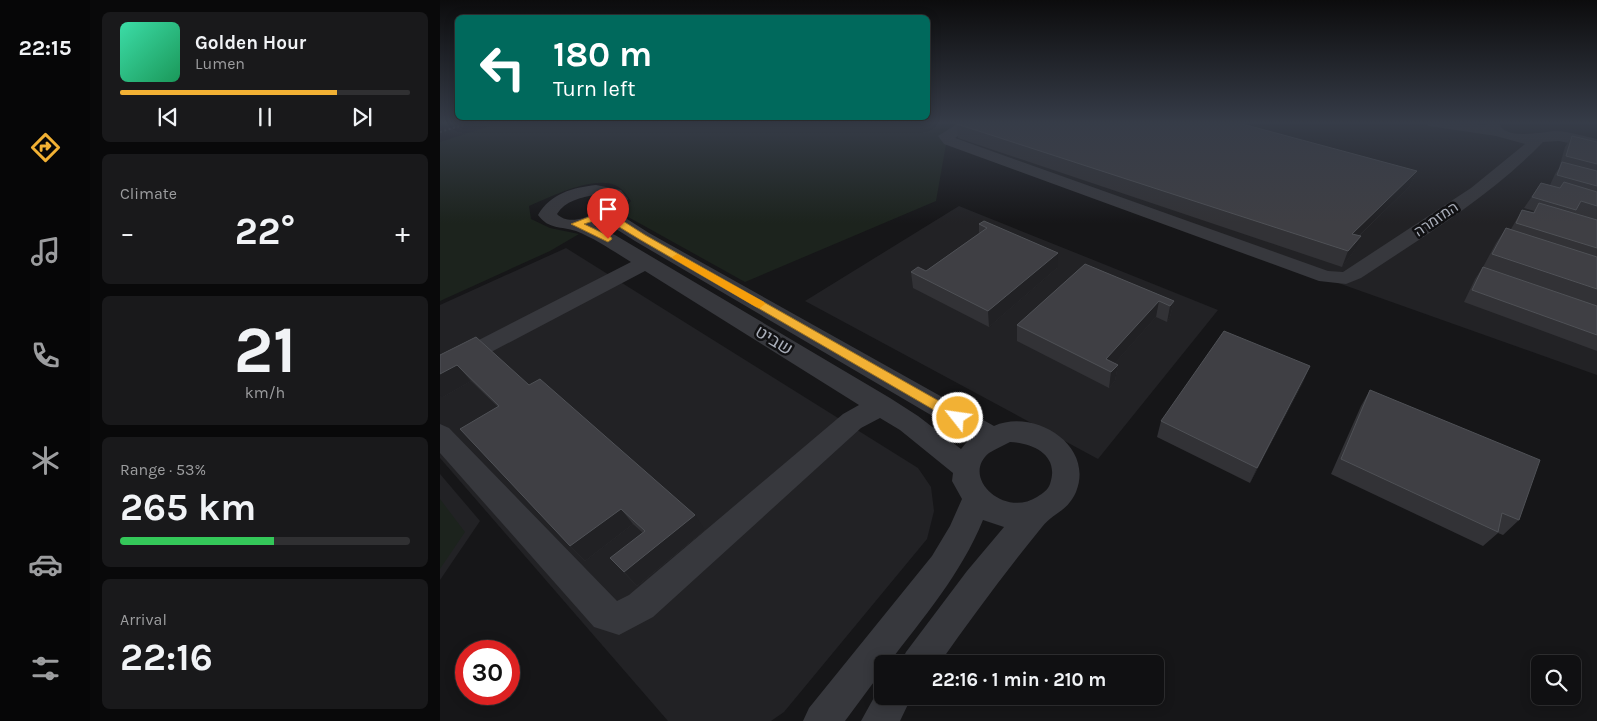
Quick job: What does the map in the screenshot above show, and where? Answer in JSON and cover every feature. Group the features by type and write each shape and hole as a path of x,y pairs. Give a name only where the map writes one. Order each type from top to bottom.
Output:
{"street":[{"name":"המזמרה","path":"990,156 1326,277 1337,279 1354,274 1477,192 1520,156"},
{"path":"1516,161 1517,156"},
{"path":"607,191 616,194 619,199 617,205 610,212 599,218 576,224 559,224 550,220 547,215 550,208 569,196 582,192 607,191"},
{"name":"שביט","path":"610,212 620,223 642,237 991,437"},
{"name":"שביט","path":"576,224 608,239 881,405 931,439 966,468"},
{"path":"440,370 646,262"},
{"path":"440,435 606,615 619,618 641,606 852,421 881,405"},
{"path":"1006,432 1022,432 1037,435 1061,453 1066,467 1067,480 1061,494 1050,506 1035,513 1019,516 1002,515 987,509 976,500 965,479 966,468 970,455 979,444 991,437 1006,432"},
{"path":"822,721 943,566 962,534 976,500"},
{"path":"925,655 978,582 1035,513"},
{"path":"880,721 889,705"}],"shaded area":[{"path":"440,156 944,156 936,201 745,282 621,213 631,201 615,185 595,183 583,185 529,206 531,219 550,228 579,234 550,251 440,301"},
{"path":"980,156 1597,156 1597,375"},
{"path":"959,206 1218,310 1098,459 805,301"},
{"path":"566,248 918,468 931,487 934,511 927,539 784,712 771,721 668,721 440,458 440,305"},
{"path":"440,474 480,521 440,580"},
{"path":"440,499 465,532 440,569"}],"building":[{"path":"1054,156 1360,156 1417,171 1352,234 1361,236 1348,251"},
{"path":"1566,156 1597,156 1597,164"},
{"path":"1562,162 1597,171 1597,186 1557,175"},
{"path":"1564,182 1597,192 1597,206 1581,201 1576,210 1532,197 1541,183 1560,188"},
{"path":"1539,203 1597,220 1597,248 1516,223 1522,210 1534,213"},
{"path":"984,221 1058,253 988,311 911,272 918,267 926,271 987,228 979,224"},
{"path":"1506,228 1597,257 1597,289 1492,254"},
{"path":"1085,264 1174,301 1170,306 1159,301 1106,359 1118,365 1111,372 1017,325"},
{"path":"1483,267 1597,306 1597,335 1472,290"},
{"path":"1224,331 1310,366 1257,468 1161,421"},
{"path":"476,337 529,385 540,379 695,515 624,572 610,558 645,531 621,509 570,546 460,429 499,406 457,365 440,374 440,355"},
{"path":"1370,390 1540,460 1519,520 1502,513 1498,532 1341,459"}],"slow traffic":[{"path":"677,257 760,304"}],"route":[{"path":"608,239 576,224 599,218 610,212 620,223 642,237 958,418"}]}
